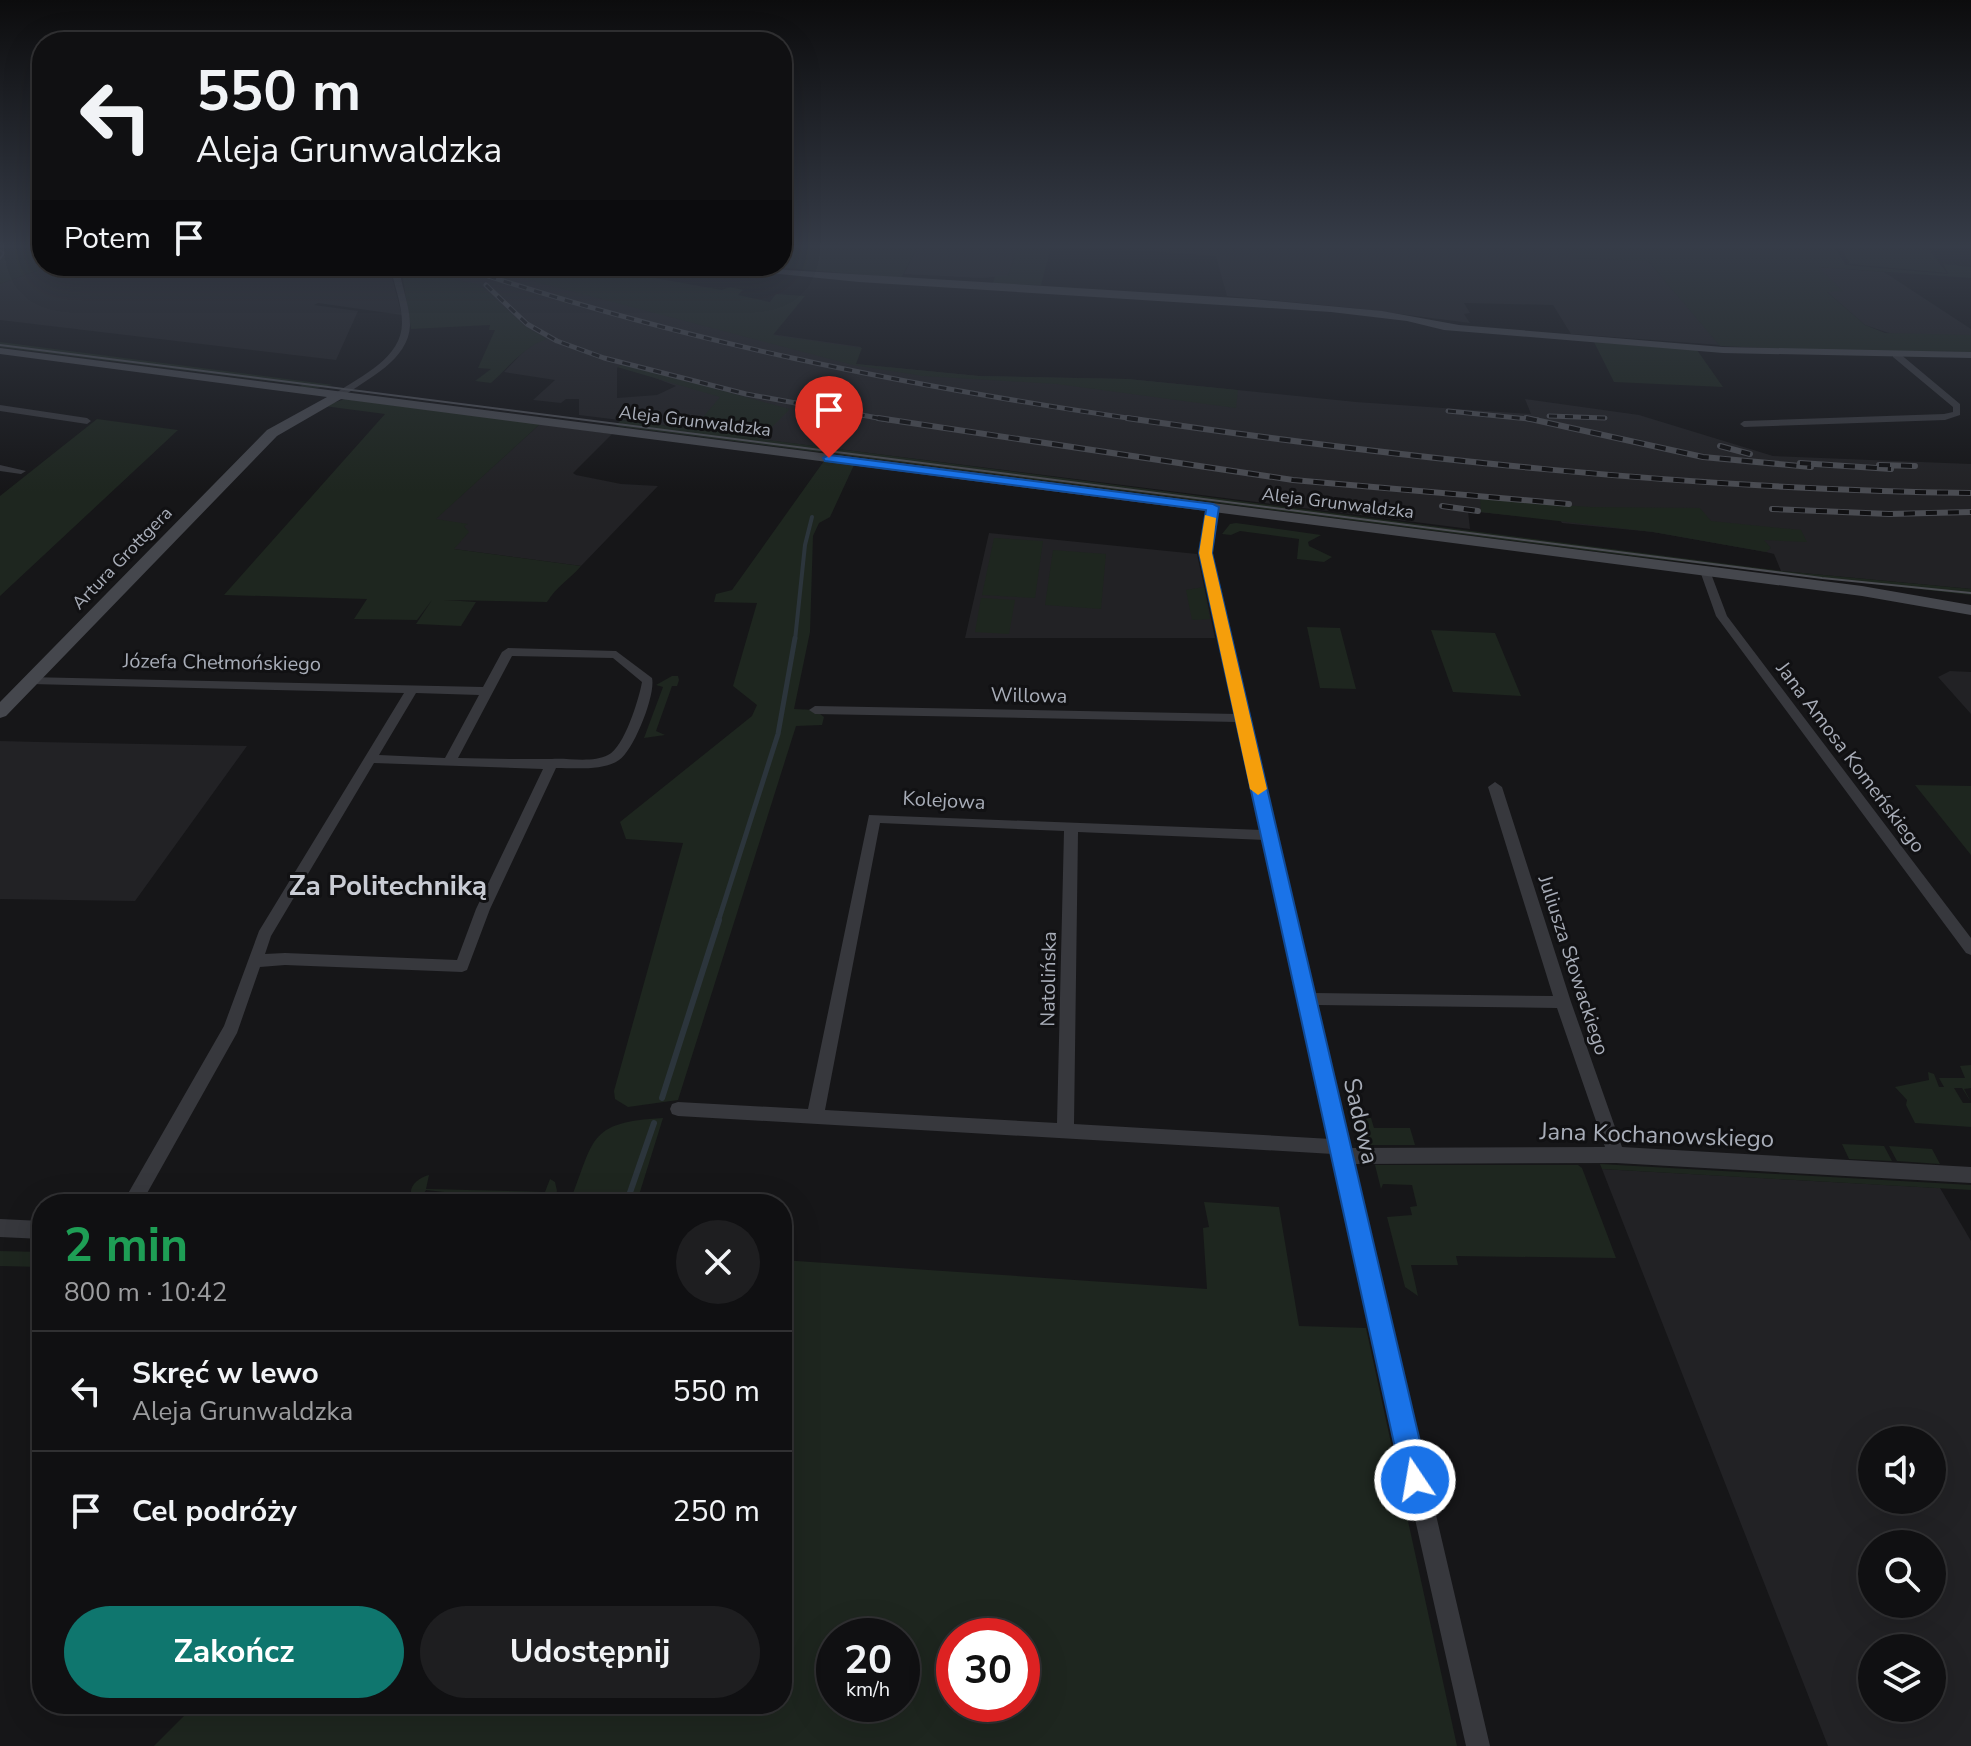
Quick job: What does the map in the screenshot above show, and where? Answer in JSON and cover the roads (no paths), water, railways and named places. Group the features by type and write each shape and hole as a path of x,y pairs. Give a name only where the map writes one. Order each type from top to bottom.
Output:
{"main road":[{"path":"1476,329 1723,350 1971,355"},
{"name":"Aleja Grunwaldzka","path":"0,351 1213,507 1707,577 1971,597"},
{"name":"Artura Grottgera","path":"0,711 290,411 323,393"},
{"name":"Artura Grottgera","path":"272,433 339,395"},
{"name":"Aleja Grunwaldzka","path":"1862,591 1971,610"}],"street":[{"path":"339,395 384,363 396,351 405,329"},
{"path":"1744,424 1945,417 1957,413 1957,406 1896,355"},
{"path":"323,393 384,363"},
{"path":"0,408 87,421"},
{"path":"0,468 21,471"},
{"name":"Sadowa","path":"1213,507 1206,553 1478,1746"},
{"name":"Jana Amosa Komeńskiego","path":"1707,577 1722,616 1971,949"},
{"path":"369,759 450,761 552,763 600,763 619,754 626,744 648,681 616,655 508,652 450,761"},
{"name":"Józefa Chełmońskiego","path":"31,680 487,691"},
{"path":"137,1194 225,1041 264,935 412,689"},
{"name":"Willowa","path":"815,710 1243,718"},
{"path":"255,961 285,959 462,966 483,909 552,763"},
{"name":"Juliusza Słowackiego","path":"1495,787 1563,1002 1616,1155"},
{"name":"Kolejowa","path":"815,1117 874,818 1269,835"},
{"name":"Natolińska","path":"1065,1132 1071,827"},
{"path":"1307,999 1563,1002"},
{"path":"678,1109 1340,1151"},
{"name":"Jana Kochanowskiego","path":"1340,1151 1616,1155 1971,1175"},
{"path":"0,1228 32,1230"}],"waterway":[{"path":"795,640 805,545 812,517"},
{"path":"718,922 778,734 795,638"},
{"path":"662,1098 719,920"},
{"path":"629,1194 654,1123"}],"tram line":[{"path":"0,345 1822,578 1971,593"}],"railway":[{"path":"537,329 557,341 604,358 746,394 878,418"},
{"path":"674,329 881,376 1141,420"},
{"path":"1448,411 1533,419"},
{"path":"1549,416 1605,418"},
{"path":"878,418 1293,480 1569,504"},
{"path":"878,418 889,420"},
{"path":"1127,418 1141,420"},
{"path":"1526,418 1533,419"},
{"path":"1533,419 1538,420"},
{"path":"1533,419 1703,457 1811,467"},
{"path":"1141,420 1442,459 1548,469 1759,485 1971,493"},
{"path":"1720,446 1750,454"},
{"path":"1800,463 1891,469"},
{"path":"1879,465 1915,466"},
{"path":"1442,506 1478,511"},
{"path":"1772,509 1889,514 1971,512"}],"district":[{"name":"Za Politechniką","path":"388,885"}]}
